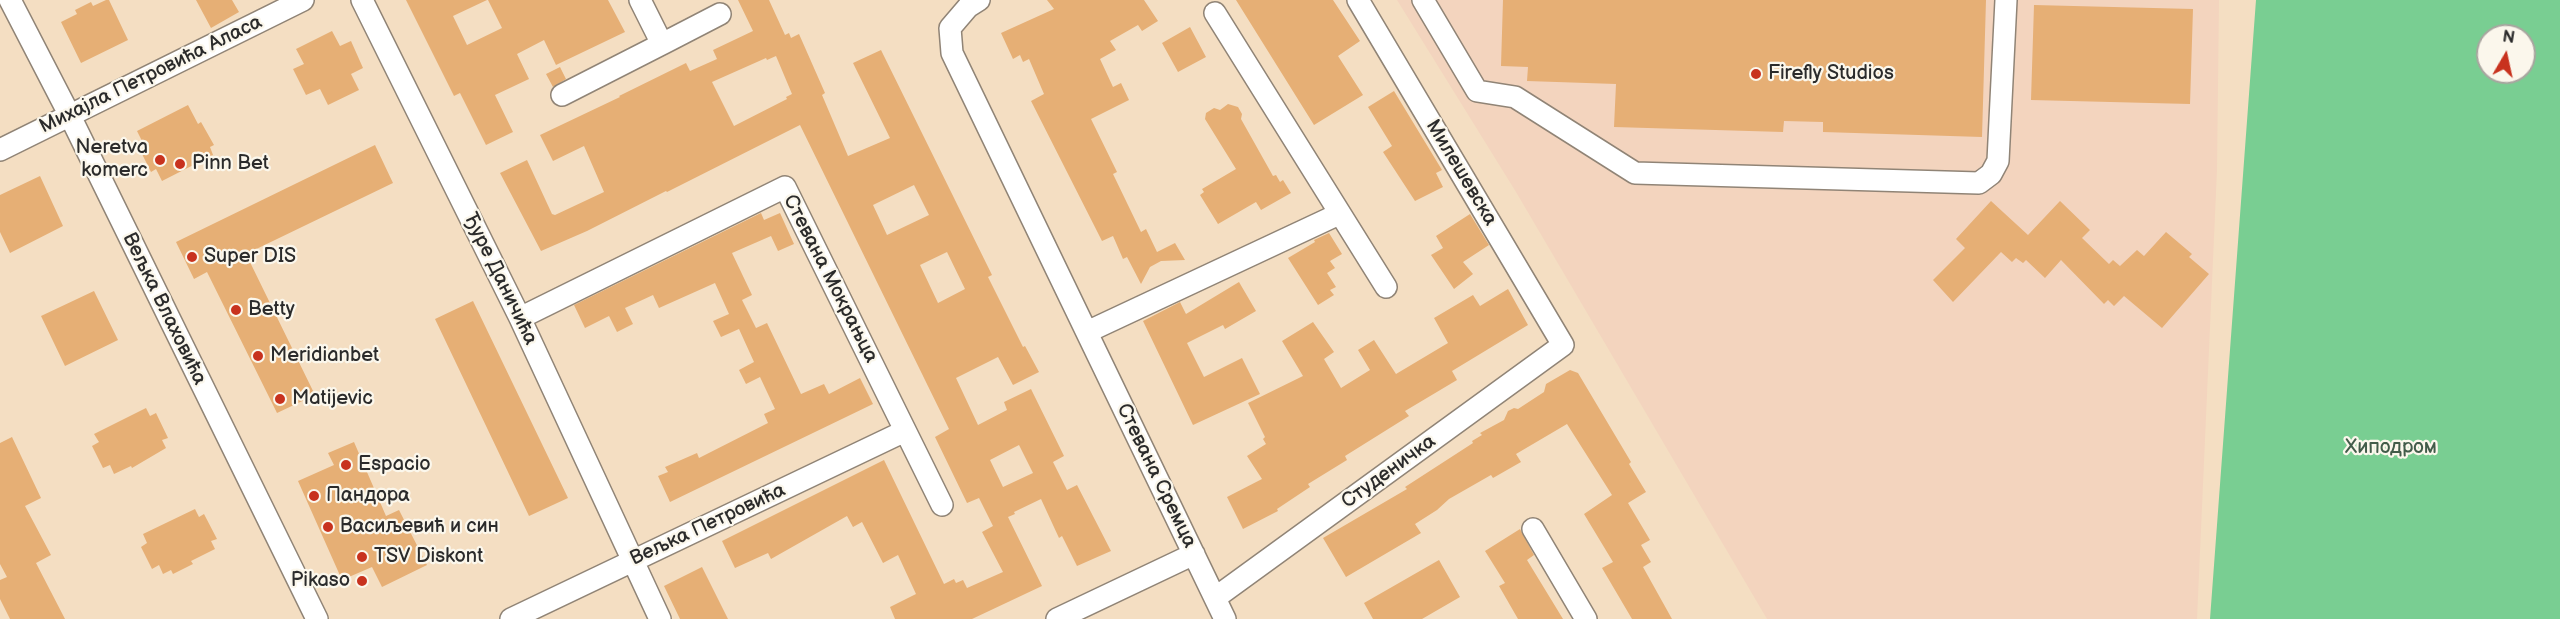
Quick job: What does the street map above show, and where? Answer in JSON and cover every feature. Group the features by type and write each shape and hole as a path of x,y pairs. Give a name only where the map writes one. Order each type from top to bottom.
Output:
{"street":[{"name":"Вељка Влаховића","path":"9,0 70,116 317,619"},
{"name":"Михајла Петровића Аласа","path":"0,150 303,0"},
{"name":"Ђуре Даничића","path":"362,0 520,318 660,619"},
{"path":"640,0 662,44"},
{"name":"Милешевска","path":"1358,0 1563,345"},
{"path":"1423,0 1477,91 1515,97 1635,173 1979,183 1991,174 1998,161 2006,0"},
{"name":"Стевана Сремца","path":"970,2 950,28 952,52 1225,619"},
{"path":"1215,13 1386,287"},
{"path":"562,95 720,14"},
{"name":"Стевана Мокрањца","path":"520,318 785,187 942,505"},
{"path":"1087,332 1339,214"},
{"name":"Студеничка","path":"1215,598 1563,345"},
{"name":"Вељка Петровића","path":"511,619 905,431"},
{"path":"1533,529 1586,619"},
{"path":"1058,619 1194,554"}],"shaded area":[{"path":"1397,0 2219,0 2217,170 2197,619 1767,619 1516,192"}],"green space":[{"name":"Хиподром","path":"2256,0 2560,0 2560,619 2210,619"}],"building":[{"path":"109,0 128,40 81,63 61,22 77,14 75,10 91,2 93,6"},
{"path":"196,0 232,0 239,12 211,28"},
{"path":"406,0 487,0 453,16 467,45 502,28 488,0 608,0 625,32 556,65 544,40 517,54 529,79 495,95 513,132 486,145 460,93 454,96"},
{"path":"738,0 769,0 785,35 789,33 791,38 799,34 825,93 822,95 848,156 890,138 853,63 881,50 992,275 988,277 1023,347 1025,346 1039,372 1013,385 998,357 956,378 978,425 1007,410 1004,402 1031,389 1064,456 1053,462 1067,490 1077,485 1111,551 1077,566 1062,536 1059,538 1041,499 1014,512 1015,514 1008,517 1042,586 972,619 895,619 890,607 916,594 898,555 883,563 862,522 853,527 847,516 771,559 768,553 735,568 722,541 884,460 944,584 954,579 956,583 963,580 967,588 1003,572 982,532 993,526 979,498 967,503 935,437 949,429 800,125 587,231 541,251 500,173 527,160 552,214 555,215 604,192 584,146 553,161 540,135 686,63 690,71 717,59 713,50 753,31","holes":["776,56 792,94 786,97 787,99 734,126 712,82 766,58 767,60","914,185 929,215 887,235 873,205","947,252 965,289 938,303 920,265","1019,445 1033,473 1003,487 990,460"]},
{"path":"1047,0 1144,0 1158,21 1142,31 1138,25 1110,41 1116,50 1100,59 1113,87 1121,83 1129,100 1091,119 1117,172 1113,174 1141,232 1146,229 1157,252 1175,243 1185,260 1161,261 1150,267 1141,284 1127,257 1123,259 1113,236 1102,241 1031,101 1044,94 1029,59 1023,62 1020,55 1013,59 1001,33 1054,9"},
{"path":"1236,0 1333,0 1360,41 1338,56 1363,95 1314,125"},
{"name":"Firefly Studios","path":"1503,0 1986,0 1982,137 1823,132 1823,122 1784,121 1783,132 1614,127 1616,84 1527,81 1528,67 1501,66"},
{"path":"2034,5 2193,9 2190,104 2031,100"},
{"path":"1190,27 1206,57 1178,72 1162,43"},
{"path":"332,31 340,46 351,41 363,68 351,74 359,90 328,105 320,89 306,95 293,69 304,64 296,49"},
{"path":"560,67 566,79 553,87 546,74"},
{"path":"1394,91 1442,170 1436,173 1443,187 1415,201 1383,152 1392,146 1368,107"},
{"path":"1228,104 1238,107 1242,114 1241,119 1273,176 1276,175 1280,182 1283,180 1291,193 1261,210 1256,202 1218,224 1200,195 1204,192 1202,189 1236,169 1205,119 1206,113 1214,108 1220,110"},
{"path":"188,105 198,124 201,122 214,145 210,147 213,155 162,181 156,169 151,172 140,150 145,147 137,131"},
{"path":"375,145 393,183 246,254 315,395 277,413 207,272 194,279 176,242"},
{"path":"40,176 63,226 10,253 0,232 0,195"},
{"path":"1991,201 2028,235 2060,201 2090,230 2082,238 2109,264 2113,260 2120,266 2137,250 2144,256 2166,232 2192,254 2189,257 2209,274 2162,328 2124,296 2114,306 2108,300 2104,304 2061,260 2045,278 2026,260 2023,263 2016,258 2012,262 2001,252 1953,302 1933,280 1965,248 1956,239"},
{"path":"761,213 764,220 780,213 794,244 778,251 771,236 732,253 752,295 742,300 756,328 767,323 801,394 824,384 829,394 860,378 873,404 670,502 658,476 668,472 665,467 697,453 699,458 768,423 764,414 775,409 760,377 746,384 739,370 754,362 739,329 721,337 713,321 729,314 715,283 659,308 653,295 625,308 633,324 617,332 609,316 585,328 574,305"},
{"path":"1470,214 1489,245 1463,262 1473,274 1454,289 1431,255 1443,248 1436,236"},
{"path":"1329,233 1342,254 1330,261 1335,268 1327,273 1336,287 1330,290 1334,295 1318,305 1288,258 1315,242 1314,240"},
{"path":"1239,282 1256,311 1225,329 1223,325 1187,343 1204,377 1242,358 1260,394 1193,425 1143,321 1180,302 1186,314"},
{"path":"1508,289 1528,325 1452,371 1457,380 1405,411 1409,416 1345,456 1347,460 1308,484 1310,487 1277,509 1278,511 1243,529 1227,497 1262,479 1247,456 1266,444 1263,439 1265,437 1248,403 1303,376 1282,341 1313,322 1334,352 1324,359 1341,388 1370,370 1358,350 1374,340 1396,374 1448,343 1434,318 1473,295 1480,306"},
{"path":"94,291 118,340 65,366 41,316"},
{"path":"473,301 568,498 529,516 435,319"},
{"path":"1570,370 1578,373 1631,462 1629,464 1646,492 1628,503 1650,540 1641,545 1651,562 1643,567 1672,619 1632,619 1602,568 1613,562 1584,514 1612,495 1567,424 1516,454 1521,462 1493,478 1491,475 1449,499 1415,524 1421,533 1346,577 1323,538 1407,489 1405,487 1473,443 1472,441 1482,435 1480,433 1504,420 1508,411 1518,409 1544,392 1546,384"},
{"path":"146,408 150,416 156,413 168,438 162,440 166,448 132,468 131,466 114,474 110,465 103,468 92,446 99,442 94,434"},
{"path":"12,437 41,498 25,506 51,555 36,563 65,619 10,619 0,599 0,580 7,577 0,564 0,443"},
{"path":"354,442 386,516 399,510 427,565 382,587 372,567 342,580 298,481 334,465 328,453"},
{"path":"195,509 199,517 204,514 217,539 211,541 215,549 191,561 193,564 173,574 171,570 163,574 159,565 152,569 141,547 147,543 143,534"},
{"path":"1520,529 1534,555 1527,560 1563,619 1518,619 1499,586 1505,583 1485,551"},
{"path":"1439,560 1460,597 1422,619 1373,619 1364,603"},
{"path":"702,567 728,619 680,619 664,586"}],"place":[{"name":"Firefly Studios","path":"1756,74"},
{"name":"Neretva komerc","path":"160,160"},
{"name":"Pinn Bet","path":"180,164"},
{"name":"Super DIS","path":"192,257"},
{"name":"Betty","path":"236,310"},
{"name":"Meridianbet","path":"258,356"},
{"name":"Matijevic","path":"280,399"},
{"name":"Espacio","path":"346,465"},
{"name":"Пандора","path":"314,496"},
{"name":"Васиљевић и син","path":"328,527"},
{"name":"TSV Diskont","path":"362,557"},
{"name":"Pikaso","path":"362,581"}]}
